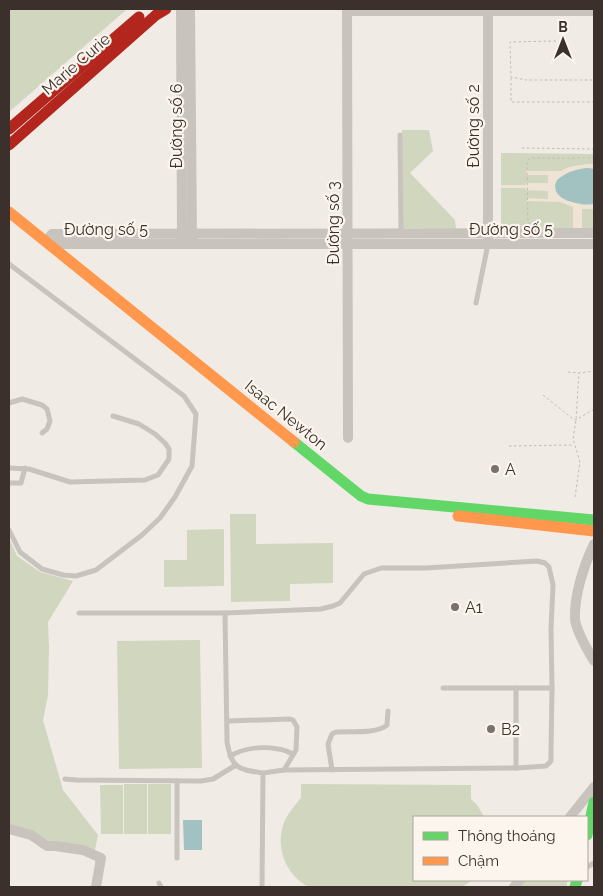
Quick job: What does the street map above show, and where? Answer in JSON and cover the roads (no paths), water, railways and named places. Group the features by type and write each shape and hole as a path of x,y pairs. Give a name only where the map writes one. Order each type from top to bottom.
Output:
{"street":[{"name":"Marie Curie","path":"9,129 149,9"},
{"name":"Marie Curie","path":"9,145 156,15 166,9"},
{"name":"Đường số 6","path":"181,9 187,239"},
{"name":"Đường số 6","path":"187,239 190,9"},
{"path":"347,10 594,11"},
{"name":"Đường số 3","path":"347,10 348,438"},
{"name":"Đường số 2","path":"488,10 488,244"},
{"name":"Isaac Newton","path":"9,212 361,496 594,520"},
{"name":"Isaac Newton","path":"9,224 356,503 364,506 594,532"},
{"name":"Đường số 5","path":"348,239 401,234 594,233"},
{"name":"Đường số 5","path":"187,239 57,244 53,244 49,239 52,234 187,239 348,239 488,244 594,244"},
{"path":"594,544 577,592 575,620 594,661"},
{"path":"571,816 594,787"},
{"path":"588,830 594,802"},
{"path":"9,830 31,835 47,846 83,850 102,858 96,887"}],"lane":[{"path":"400,135 401,234"},
{"path":"476,303 488,244"},
{"path":"9,264 184,396 196,414 192,466 175,497 160,518 142,535 96,570 76,576 63,575 42,569 20,552 9,530"},
{"path":"9,403 22,399 42,406 47,410 50,421 48,429 42,433"},
{"path":"9,468 29,468 70,482 145,480 158,475 169,459 169,449 165,443 139,424 113,416"},
{"path":"9,482 21,483 24,468"},
{"path":"79,613 225,613 321,609 340,603 364,574 381,568 545,563 549,567 553,585 550,629 552,688 550,761 546,766 516,768 284,770 263,772 246,770 236,765 230,756 227,742 225,613"},
{"path":"443,688 552,688"},
{"path":"516,688 516,768"},
{"path":"332,770 328,744 332,734 336,732 381,730 387,725 388,711"},
{"path":"227,721 294,720 297,727 296,750 284,770"},
{"path":"230,756 238,751 265,748 279,749 293,754"},
{"path":"66,779 201,781 213,779 236,765"},
{"path":"262,887 263,772"},
{"path":"177,781 177,858"}],"water":[{"path":"587,168 594,169 594,204 574,203 561,197 555,187 557,180 571,171"},
{"path":"183,820 202,820 202,850 184,850"}],"place":[{"name":"A","path":"495,469"},
{"name":"A1","path":"455,607"},
{"name":"B2","path":"491,729"}]}
